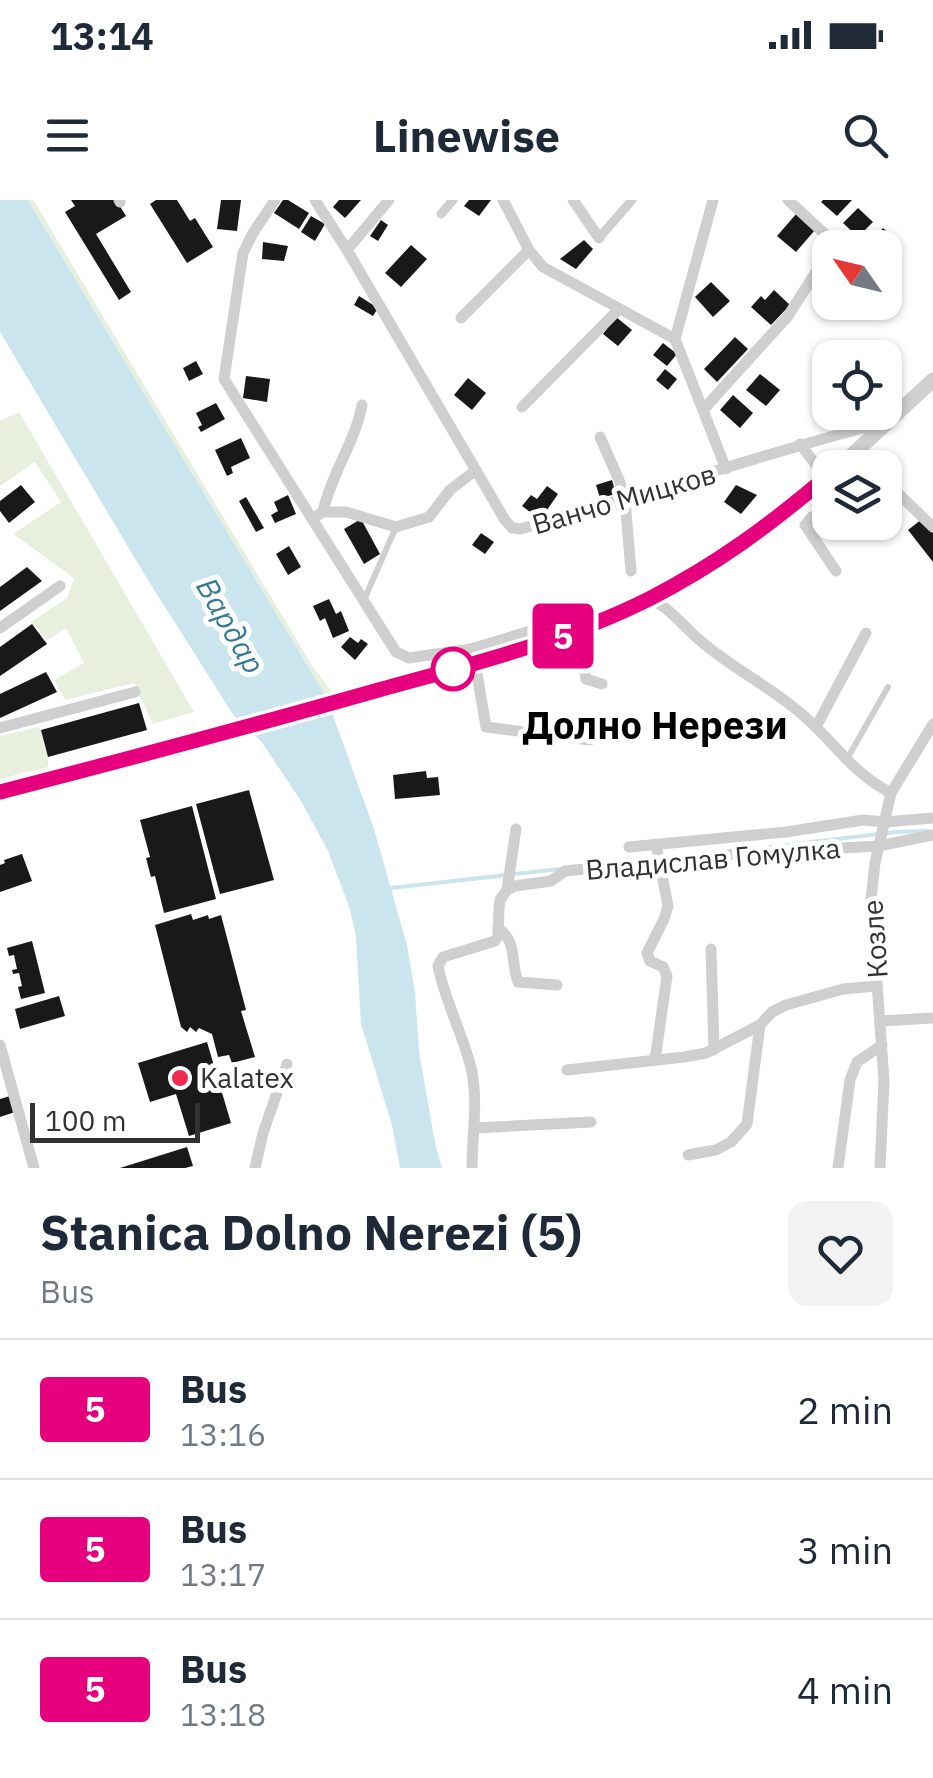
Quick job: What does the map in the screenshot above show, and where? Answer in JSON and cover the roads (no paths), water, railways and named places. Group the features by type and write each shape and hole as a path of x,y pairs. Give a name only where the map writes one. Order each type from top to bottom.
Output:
{"street":[{"path":"275,200 243,253 224,379 282,474 318,515 363,601 396,652 409,658 470,648 537,629"},
{"name":"Ванчо Мицков","path":"315,200 508,524 516,529 854,430"},
{"path":"347,250 389,200"},
{"path":"442,214 452,200"},
{"path":"503,200 528,250 543,267 676,339"},
{"path":"573,200 599,238 632,200"},
{"path":"713,200 676,339 726,469"},
{"path":"788,200 817,230"},
{"path":"461,318 528,250"},
{"path":"703,410 788,316 812,280"},
{"path":"522,408 619,309"},
{"path":"902,409 933,380"},
{"path":"318,515 359,424 362,405"},
{"path":"858,450 879,430"},
{"path":"600,437 625,500 632,571"},
{"path":"800,444 812,455"},
{"path":"318,515 346,512 396,527 429,518 450,490 476,470"},
{"path":"0,792 351,698 578,630 650,598 731,553 812,489"},
{"path":"902,497 933,527"},
{"path":"815,540 836,571"},
{"path":"0,628 60,586"},
{"path":"650,598 662,604 706,646 816,726 866,779 891,792"},
{"path":"578,630 586,679 602,684"},
{"path":"816,726 866,634"},
{"path":"475,662 486,726 590,740"},
{"path":"0,728 136,692"},
{"name":"Козле","path":"880,1168 884,1081 870,900 872,882 891,792 933,724"},
{"path":"629,847 786,832 864,820 933,818"},
{"path":"472,1168 475,1092 466,1048 438,966 444,957 490,944 498,936 498,907 508,879 516,829"},
{"path":"786,832 788,850"},
{"name":"Владислав Гомулка","path":"508,879 514,886 552,881 565,871 703,856 879,846 933,835"},
{"path":"656,844 668,906 647,952 650,961 663,967 667,976 656,1060"},
{"path":"498,928 513,944 516,980 522,984 557,985"},
{"path":"711,949 714,1050"},
{"path":"566,1070 684,1058 714,1050 760,1025 786,1005 843,988 877,986"},
{"path":"880,1021 933,1018"},
{"path":"688,1155 716,1150 732,1142 747,1124 760,1025"},
{"path":"0,1045 6,1089 33,1168"},
{"path":"838,1168 850,1080 858,1062 882,1045"},
{"path":"255,1168 262,1133 287,1064"},
{"path":"476,1128 591,1122"}],"lane":[{"path":"363,601 396,527"},
{"path":"846,761 888,687"}],"water":[{"name":"Вардар","path":"0,200 28,200 326,696 374,829 407,945 419,1051 442,1168 400,1168 392,1125 361,1024 356,937 350,909 328,851 301,801 261,741 234,716 146,577 0,332"}],"waterway":[{"path":"769,847 928,831"},
{"path":"391,888 560,869"}],"place":[{"name":"Kalatex","path":"180,1078"}],"district":[{"name":"Долно Нерези","path":"655,726"}]}
